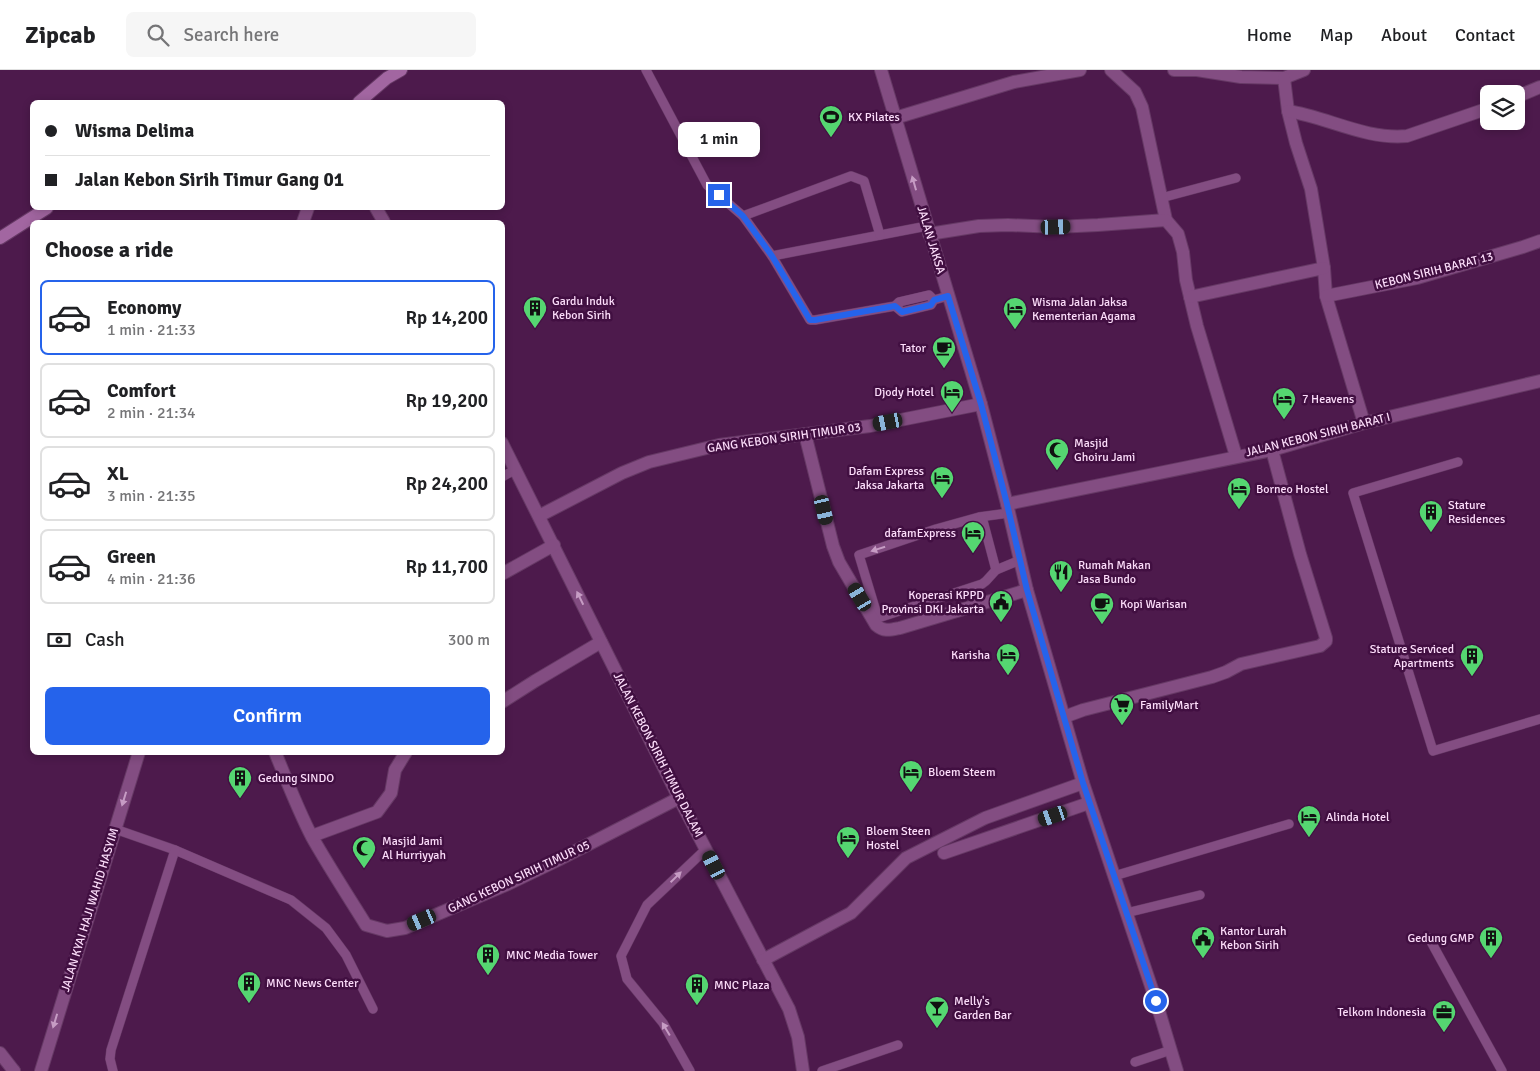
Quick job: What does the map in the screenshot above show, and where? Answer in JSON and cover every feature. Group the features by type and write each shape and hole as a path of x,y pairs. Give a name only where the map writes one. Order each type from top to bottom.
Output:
{"main road":[{"path":"361,100 385,74 401,70"},
{"path":"0,238 44,210"}],"street":[{"name":"JALAN JAKSA","path":"881,70 981,404 1027,590 1083,783 1177,1071"},
{"path":"895,118 1014,82 1080,70"},
{"path":"1111,70 1135,92 1142,107 1166,220 1178,234 1197,326 1236,456"},
{"path":"1174,70 1197,70 1241,77 1284,78 1304,70"},
{"path":"1284,78 1288,111 1311,189 1324,268 1326,296 1364,423"},
{"path":"1525,93 1540,87"},
{"path":"1288,111 1305,114 1358,130 1394,137 1407,136 1480,111"},
{"path":"928,230 1008,224 1064,227 1166,220"},
{"name":"KEBON SIRIH BARAT 13","path":"1326,296 1417,278 1540,241"},
{"path":"1190,297 1324,268"},
{"name":"JALAN KEBON SIRIH BARAT I","path":"1008,508 1236,456 1273,452 1364,423 1540,381"},
{"name":"GANG KEBON SIRIH TIMUR 03","path":"538,516 649,462 719,444 870,426 981,404"},
{"path":"805,434 838,562 876,625 882,630 900,628 1027,590"},
{"name":"JALAN KEBON SIRIH TIMUR DALAM","path":"505,449 679,798 789,1010 798,1037 803,1071"},
{"path":"1064,717 1083,710 1212,677 1241,664 1320,646 1324,643 1326,638 1300,554 1273,452"},
{"path":"505,572 554,545"},
{"path":"505,700 601,642"},
{"name":"JALAN KYAI HAJI WAHID HASYIM","path":"40,1070 138,755"},
{"name":"GANG KEBON SIRIH TIMUR 05","path":"276,755 312,836 342,887 366,925 387,931 405,928 508,884 679,798"},
{"path":"312,836 377,812 392,793 395,770 404,755"},
{"path":"763,960 851,913 906,858 985,818 1083,783"},
{"path":"944,854 1089,803"},
{"path":"0,1053 14,1071"}],"lane":[{"path":"646,70 707,185 743,216 772,256 810,320 895,306 902,312 931,305 934,300 948,296"},
{"path":"743,216 851,176 864,181 880,235"},
{"path":"1162,198 1236,178"},
{"path":"772,256 880,235 928,230"},
{"path":"1458,462 1354,494 1433,751 1540,718"},
{"path":"505,475 516,469"},
{"path":"1008,508 936,529 859,555 878,618 982,584 996,570 1020,560"},
{"path":"982,517 996,570"},
{"path":"1114,876 1289,824"},
{"path":"115,829 175,850 291,900 326,928 346,954 373,1009"},
{"path":"690,1071 663,1023 627,979 621,956 647,906 706,849"},
{"path":"113,1071 110,1059 111,1050 175,850"},
{"path":"1126,913 1200,895"},
{"path":"1429,938 1502,1071"},
{"path":"822,1071 898,1045"},
{"path":"1135,1062 1171,1050"}],"place":[{"name":"KX Pilates","path":"831,138"},
{"name":"Gardu Induk Kebon Sirih","path":"535,329"},
{"name":"Wisma Jalan Jaksa Kementerian Agama","path":"1015,330"},
{"name":"Tator","path":"944,369"},
{"name":"Djody Hotel","path":"952,413"},
{"name":"7 Heavens","path":"1284,420"},
{"name":"Masjid Ghoiru Jami","path":"1057,471"},
{"name":"Dafam Express Jaksa Jakarta","path":"942,499"},
{"name":"Borneo Hostel","path":"1239,510"},
{"name":"Stature Residences","path":"1431,533"},
{"name":"dafamExpress","path":"973,554"},
{"name":"Rumah Makan Jasa Bundo","path":"1061,593"},
{"name":"Koperasi KPPD Provinsi DKI Jakarta","path":"1001,623"},
{"name":"Kopi Warisan","path":"1102,625"},
{"name":"Karisha","path":"1008,676"},
{"name":"Stature Serviced Apartments","path":"1472,677"},
{"name":"FamilyMart","path":"1122,726"},
{"name":"Bloem Steem","path":"911,793"},
{"name":"Gedung SINDO","path":"240,799"},
{"name":"Alinda Hotel","path":"1309,838"},
{"name":"Bloem Steen Hostel","path":"848,859"},
{"name":"Masjid Jami Al Hurriyyah","path":"364,869"},
{"name":"Kantor Lurah Kebon Sirih","path":"1203,959"},
{"name":"Gedung GMP","path":"1491,959"},
{"name":"MNC Media Tower","path":"488,976"},
{"name":"MNC News Center","path":"249,1004"},
{"name":"MNC Plaza","path":"697,1006"},
{"name":"Melly's Garden Bar","path":"937,1029"},
{"name":"Telkom Indonesia","path":"1444,1033"}],"route":[{"path":"719,195 743,216 772,256 810,320 895,306 902,312 931,305 934,300 948,296 981,404 1027,590 1083,783 1156,1001"}]}
